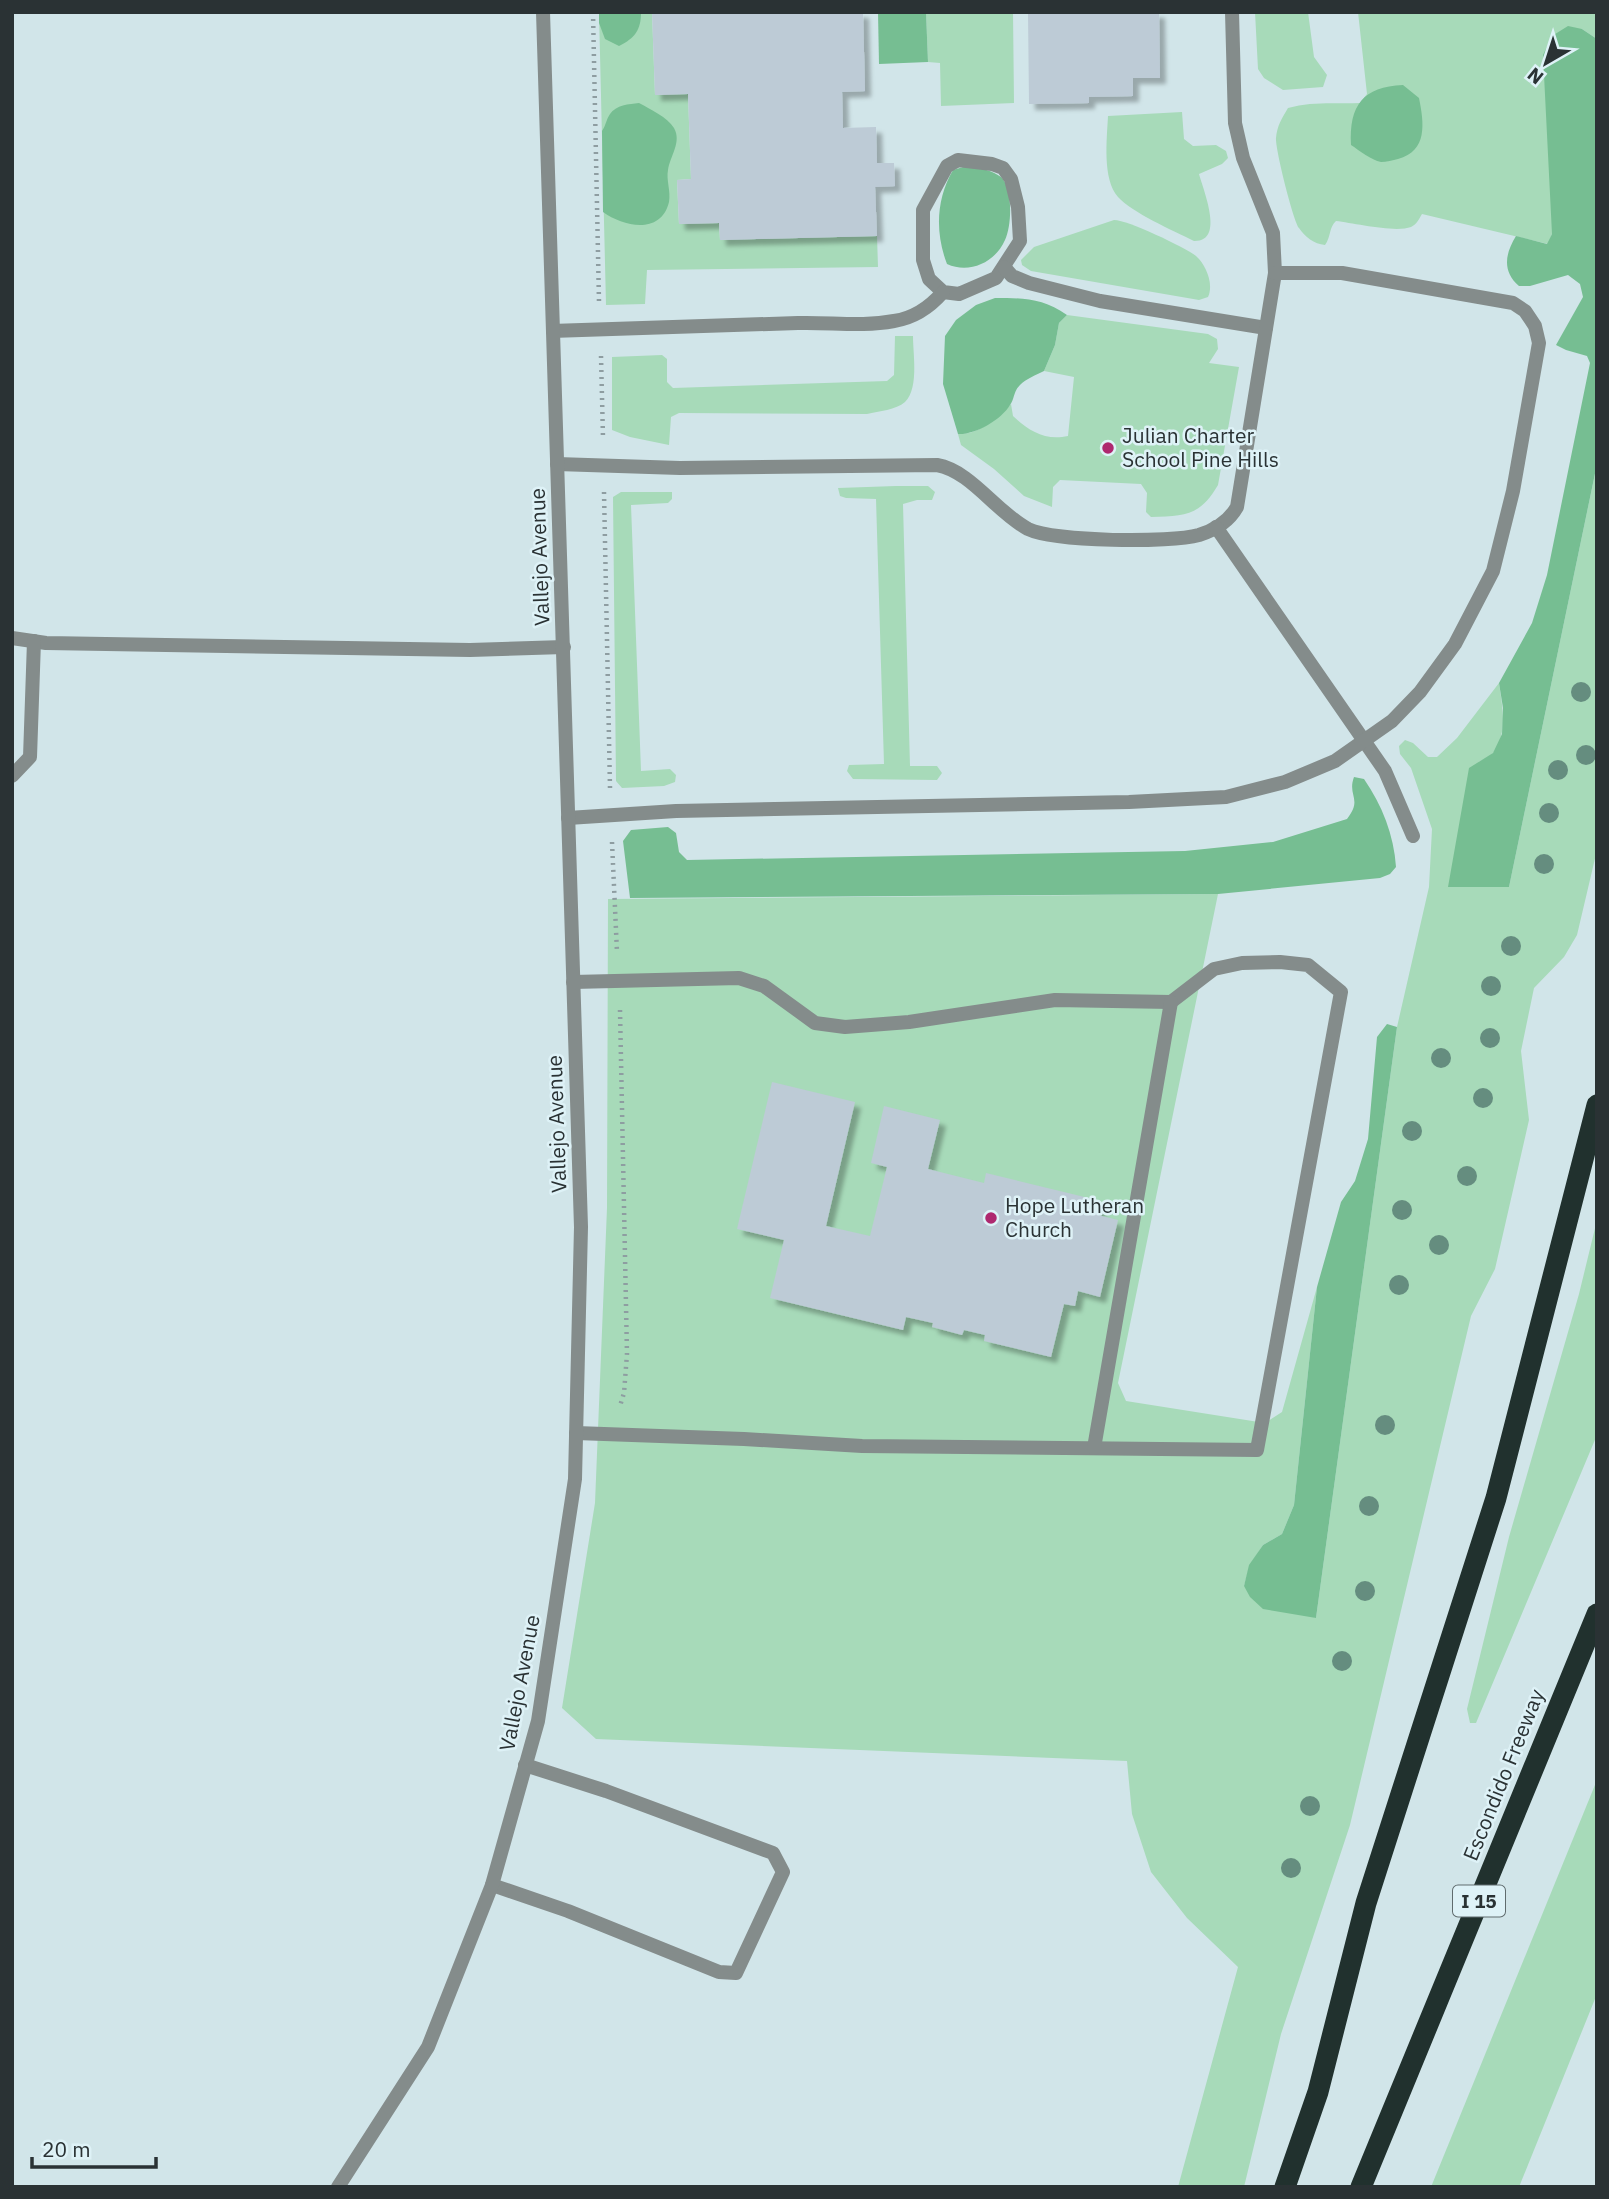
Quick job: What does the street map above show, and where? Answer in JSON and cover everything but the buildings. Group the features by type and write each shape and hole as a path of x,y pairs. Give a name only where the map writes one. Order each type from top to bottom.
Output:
{"highway":[{"path":"1285,2187 1318,2092 1366,1903 1496,1498 1597,1105"},
{"name":"Escondido Freeway","path":"1361,2187 1597,1614"}],"street":[{"name":"Vallejo Avenue","path":"338,2187 428,2047 492,1885 538,1721 575,1479 581,1227 565,647 543,12"},
{"path":"557,464 680,468 928,464 949,467 972,483 998,509 1029,529 1051,536 1084,539 1177,539 1199,535 1231,518 1237,507 1275,273 1273,233 1243,158 1235,123 1232,12"},
{"path":"958,160 1003,167 1011,179 1018,206 1020,241 1004,267 996,278 959,294 943,292 929,279 923,260 923,210 947,166 958,160"},
{"path":"1004,267 1012,276 1029,283 1100,301 1266,328"},
{"path":"568,818 676,811 1116,802 1226,797 1285,782 1335,761 1392,721 1427,682 1455,644 1493,571 1513,491 1539,343 1535,326 1525,311 1513,303 1342,273 1275,273"},
{"path":"553,331 813,323 863,326 897,321 915,314 930,307 943,292"},
{"path":"1216,527 1385,771 1413,836"},
{"path":"12,638 34,642 470,650 565,647"},
{"path":"12,776 30,757 34,642"},
{"path":"573,982 739,978 764,986 815,1023 845,1027 909,1022 1055,1000 1171,1002 1214,969 1242,963 1280,962 1308,965 1341,992 1257,1450 862,1446 576,1433"},
{"path":"1094,1448 1171,1002"},
{"path":"492,1885 568,1911 719,1972 736,1973 783,1872 774,1853 606,1791 525,1766"}],"path":[{"path":"593,12 610,754 609,816 616,899 617,981 621,1029 627,1354 624,1393 612,1434"}],"green space":[{"path":"599,12 652,12 655,95 688,94 691,179 677,180 679,224 719,223 720,240 877,236 878,267 647,270 645,304 606,305"},
{"path":"599,12 641,12 640,24 633,36 619,46 605,39 599,23"},
{"path":"878,12 926,12 928,62 879,64"},
{"path":"926,12 1013,12 1014,103 941,106 940,63 928,62"},
{"path":"1255,12 1308,12 1314,57 1327,75 1323,87 1283,90 1264,78 1258,69"},
{"path":"1358,12 1597,12 1597,39 1582,29 1552,234 1548,244 1422,214 1415,224 1404,229 1336,221 1325,245 1314,242 1301,231 1281,169 1276,144 1277,130 1288,108 1315,104 1360,103 1367,94"},
{"path":"1568,26 1582,29 1597,39 1597,464 1509,887 1448,887 1469,768 1493,753 1502,734 1503,708 1499,683 1532,623 1547,575 1590,363 1587,356 1556,345 1583,297 1580,284 1568,275 1530,286 1519,286 1510,274 1507,262 1509,249 1516,236 1547,244 1552,234 1543,55 1552,36"},
{"path":"1403,85 1419,98 1422,135 1415,150 1408,155 1377,161 1351,145 1356,109 1368,94"},
{"path":"639,103 667,120 674,128 677,138 668,170 669,202 665,213 650,224 641,225 621,221 603,212 602,131 610,114 616,109"},
{"path":"1182,112 1184,139 1193,146 1216,145 1226,151 1228,158 1222,164 1199,174 1208,203 1211,225 1209,233 1203,239 1194,241 1124,203 1113,189 1108,169 1108,116"},
{"path":"970,165 990,171 1005,182 1010,216 1005,240 995,255 980,264 964,268 947,264 940,240 939,216 943,193 953,170"},
{"path":"1114,220 1131,224 1196,256 1208,275 1208,297 1199,300 1031,271 1022,265 1021,260 1034,247"},
{"path":"995,298 1032,300 1050,305 1067,315 1059,323 1055,345 1044,371 1020,385 1006,411 994,421 972,432 958,434 943,384 945,336 956,320 976,305"},
{"path":"1067,315 1208,334 1217,339 1218,349 1209,363 1239,367 1218,485 1198,508 1182,515 1151,517 1146,512 1147,493 1141,484 1060,480 1053,487 1052,507 1024,496 994,469 961,445 958,434 980,429 1011,404 1013,416 1031,430 1045,436 1068,436 1074,377 1044,371 1055,345 1059,323"},
{"path":"895,336 913,336 914,371 909,396 905,402 892,409 867,414 679,413 671,417 669,445 630,437 612,430 612,357 662,355 667,359 667,382 673,388 887,381 894,375"},
{"path":"1597,464 1597,850 1577,935 1564,957 1534,988 1521,1051 1529,1120 1495,1269 1471,1316 1350,1825 1281,2034 1244,2187 1178,2187 1238,1967 1187,1918 1151,1872 1132,1814 1127,1761 596,1739 562,1708 595,1503 607,1208 608,899 1218,894 1118,1383 1126,1401 1265,1423 1282,1412 1317,1287 1294,1505 1282,1534 1263,1545 1250,1565 1244,1586 1316,1618 1397,1027 1429,887 1432,829 1411,768 1400,754 1399,746 1405,740 1413,743 1428,757 1437,757 1457,738 1499,683 1503,718 1501,736 1494,752 1479,762 1509,887"},
{"path":"928,486 935,492 932,500 903,504 910,766 937,766 942,773 937,780 853,779 847,771 849,765 884,764 876,499 846,498 840,496 838,488"},
{"path":"621,492 672,492 672,499 668,503 631,505 641,771 670,769 676,775 675,782 664,786 622,788 616,781 613,497"},
{"path":"1354,777 1364,779 1382,810 1390,832 1396,867 1390,874 1380,878 1218,894 630,898 623,841 631,830 668,827 676,833 679,852 687,860 1185,851 1273,842 1347,819 1354,807"},
{"path":"1387,1024 1397,1027 1316,1618 1263,1609 1250,1597 1244,1586 1249,1565 1263,1545 1282,1534 1294,1505 1317,1287 1341,1202 1355,1181 1368,1139 1377,1037"},
{"path":"1597,1220 1597,1435 1476,1723 1470,1723 1467,1709 1509,1537 1579,1294"},
{"path":"1597,1780 1597,1994 1519,2187 1431,2187"}],"place":[{"name":"Julian Charter School Pine Hills","path":"1108,448"},
{"name":"Hope Lutheran Church","path":"991,1218"}]}
